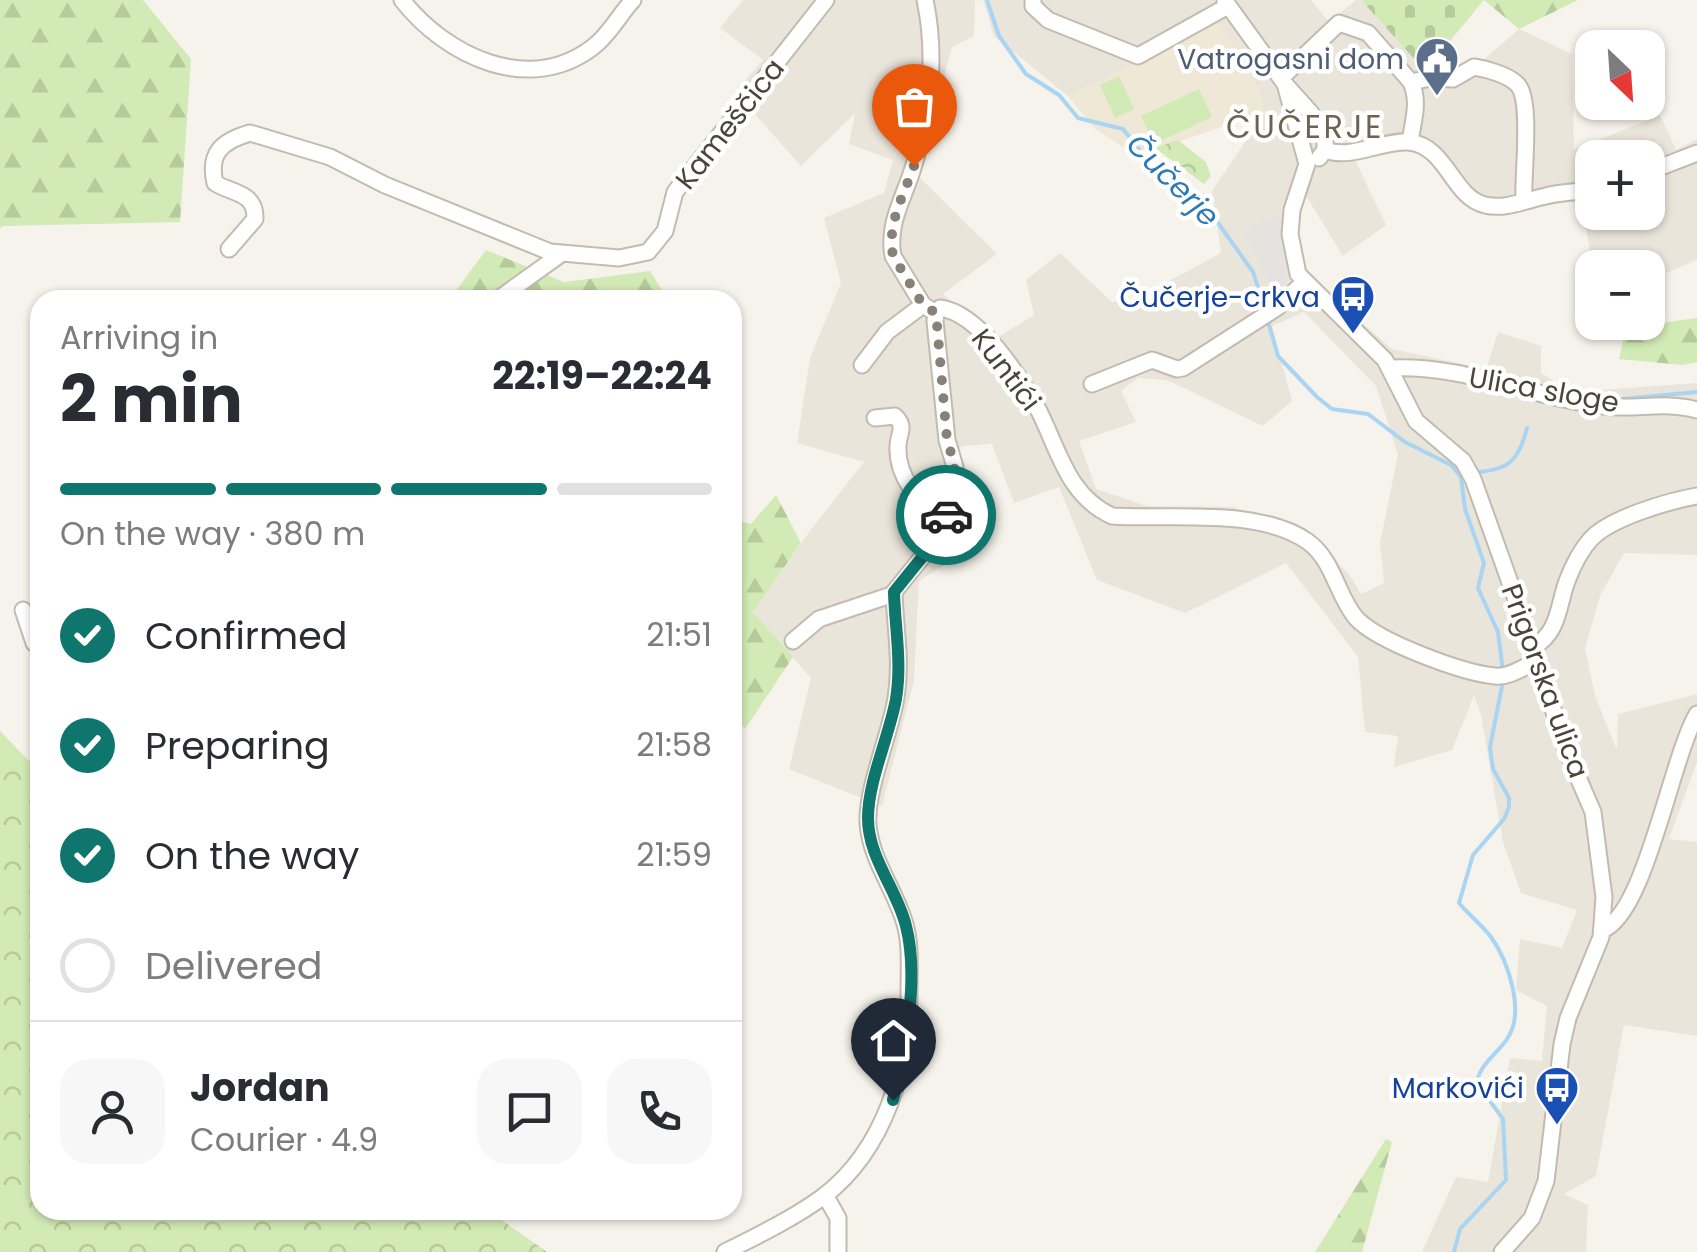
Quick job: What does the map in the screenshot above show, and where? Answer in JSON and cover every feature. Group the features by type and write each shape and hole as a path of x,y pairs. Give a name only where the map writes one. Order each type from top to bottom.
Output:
{"street":[{"path":"402,0 476,60 520,70 557,65 592,48 633,0"},
{"name":"Kameščica","path":"230,249 255,219 256,210 241,193 215,183 213,157 218,147 250,133 330,157 417,198 561,254 619,258 648,252 665,232 675,192 826,0"},
{"path":"862,366 887,332 929,309 893,256 891,238 893,219 905,193 926,121 932,29 925,0"},
{"path":"1032,0 1048,20 1138,56 1226,3 1323,135 1325,150 1318,160 1307,164 1283,81"},
{"path":"1283,81 1339,23 1368,33 1411,82 1417,100 1410,142"},
{"path":"1411,82 1453,79 1474,67 1516,83 1522,91 1527,140 1524,201"},
{"path":"1325,150 1340,154 1410,142 1434,153 1474,200 1503,206 1575,193"},
{"path":"1665,166 1697,154"},
{"name":"Prigorska ulica","path":"1307,164 1292,210 1294,262 1304,282 1390,368 1416,421 1469,472 1564,747 1588,796 1597,828 1604,898 1602,930 1562,1044 1546,1181 1532,1218 1502,1252"},
{"path":"512,290 561,254"},
{"path":"1092,384 1152,360 1183,368 1268,314 1304,282"},
{"name":"Kuntići","path":"894,594 932,545 946,516 955,466 947,440 929,309 940,308 948,309 986,335 1038,410 1070,480 1095,508 1112,516 1246,520 1306,541 1332,569 1354,616 1391,644 1503,676 1535,654"},
{"name":"Ulica sloge","path":"1390,368 1446,372 1605,407 1681,405 1697,410"},
{"path":"875,418 895,416 900,420 897,450 906,479 925,506 946,516"},
{"path":"1535,654 1552,628 1568,580 1588,542 1600,530 1676,500 1697,496"},
{"path":"724,1252 825,1195 854,1163 893,1100 910,1016 906,926 878,863 868,821 899,678 900,644 894,594 818,619 794,641"},
{"path":"23,610 30,638"},
{"path":"1602,930 1614,926 1624,910 1649,854 1685,735 1697,714"},
{"path":"825,1195 838,1218 838,1252"}],"shaded area":[{"path":"743,0 975,0 974,36 952,47 917,175 997,254 943,294 995,339 1034,315 1026,280 1060,253 1112,302 1134,300 1221,253 1212,191 1265,112 1258,88 1219,24 1068,96 994,36 983,0 1311,0 1329,22 1361,0 1425,70 1480,63 1519,29 1572,54 1575,197 1515,212 1476,210 1439,166 1413,149 1355,160 1386,225 1343,256 1306,196 1297,226 1301,270 1392,349 1486,369 1498,332 1541,346 1541,373 1573,392 1697,383 1697,555 1624,553 1600,596 1585,648 1595,696 1617,750 1618,714 1697,694 1697,762 1669,839 1697,842 1697,1036 1624,1025 1596,1176 1564,1194 1588,1205 1586,1252 1422,1252 1456,1177 1488,1182 1510,1058 1542,1061 1547,1006 1516,990 1520,939 1562,948 1577,910 1521,893 1503,842 1474,695 1452,750 1394,767 1398,736 1365,732 1358,657 1286,563 1185,613 1097,580 1059,487 1014,503 992,444 961,446 954,489 982,548 919,581 914,680 882,806 789,769 811,678 753,612 864,462 797,443 810,358 841,283 824,218 884,193 893,160 849,144 855,113 801,166 735,92 763,60 720,28","holes":["1304,312 1376,386 1398,454 1380,543 1384,583 1361,594 1349,574 1303,530 1233,507 1146,506 1096,489 1079,441 1136,422 1121,391 1138,378 1167,380 1263,426 1292,401 1272,326"]},
{"path":"1219,23 1258,88 1265,112 1137,156 1094,128 1068,96"},
{"path":"1648,120 1662,120 1676,150 1697,139 1697,260 1665,274 1665,250 1590,250 1586,230 1665,230 1665,140 1599,140"},
{"path":"1276,215 1283,221 1281,238 1288,274 1282,295 1277,298 1243,231"}],"green space":[{"path":"0,0 143,0 191,59 180,222 0,229"},
{"name":"Čučerje","path":"1361,0 1484,0 1425,71"},
{"path":"1484,0 1578,0 1519,29"},
{"path":"1119,76 1134,109 1115,118 1100,85"},
{"path":"1199,89 1212,117 1154,144 1141,116"},
{"path":"1178,140 1206,162 1211,176 1204,184 1155,148"},
{"path":"486,250 564,282 650,271 662,290 456,290"},
{"path":"1697,318 1697,362 1683,365 1619,359 1623,340 1665,340 1665,323"},
{"path":"776,495 801,543 753,612 793,657 745,729 742,522 751,524"},
{"path":"0,731 30,762 30,1220 502,1220 547,1252 0,1252"},
{"path":"1386,1139 1392,1142 1362,1252 1315,1252"}],"waterway":[{"name":"Čučerje","path":"987,0 999,36 1026,74 1059,95 1078,118 1123,129 1149,162 1188,186 1206,206 1253,272 1265,309"},
{"name":"Čučerje","path":"1267,318 1278,356 1317,397 1332,409 1368,414 1405,442 1451,465 1461,477 1465,509 1484,563 1478,588 1498,632 1503,672"},
{"path":"1612,400 1697,392"},
{"path":"1477,472 1498,469 1511,461 1527,428"},
{"name":"Čučerje","path":"1454,1252 1460,1229 1506,1180 1503,1119 1477,1083 1481,1071 1507,1039 1515,1001 1503,959 1491,937 1459,903 1473,855 1504,819 1509,807 1509,798 1493,769 1490,747 1503,681"}],"way so far":[{"path":"914,166 893,219 891,247 923,305 936,313 947,440 955,466 946,515"}],"place":[{"name":"Vatrogasni dom","path":"1437,97"},
{"name":"Čučerje-crkva","path":"1353,335"},
{"name":"Markovići","path":"1557,1126"}],"district":[{"name":"ČUČERJE","path":"1305,126"}],"route":[{"path":"893,1100 910,1016 908,943 906,926 870,839 869,808 899,678 894,592 932,545 946,515"}]}
